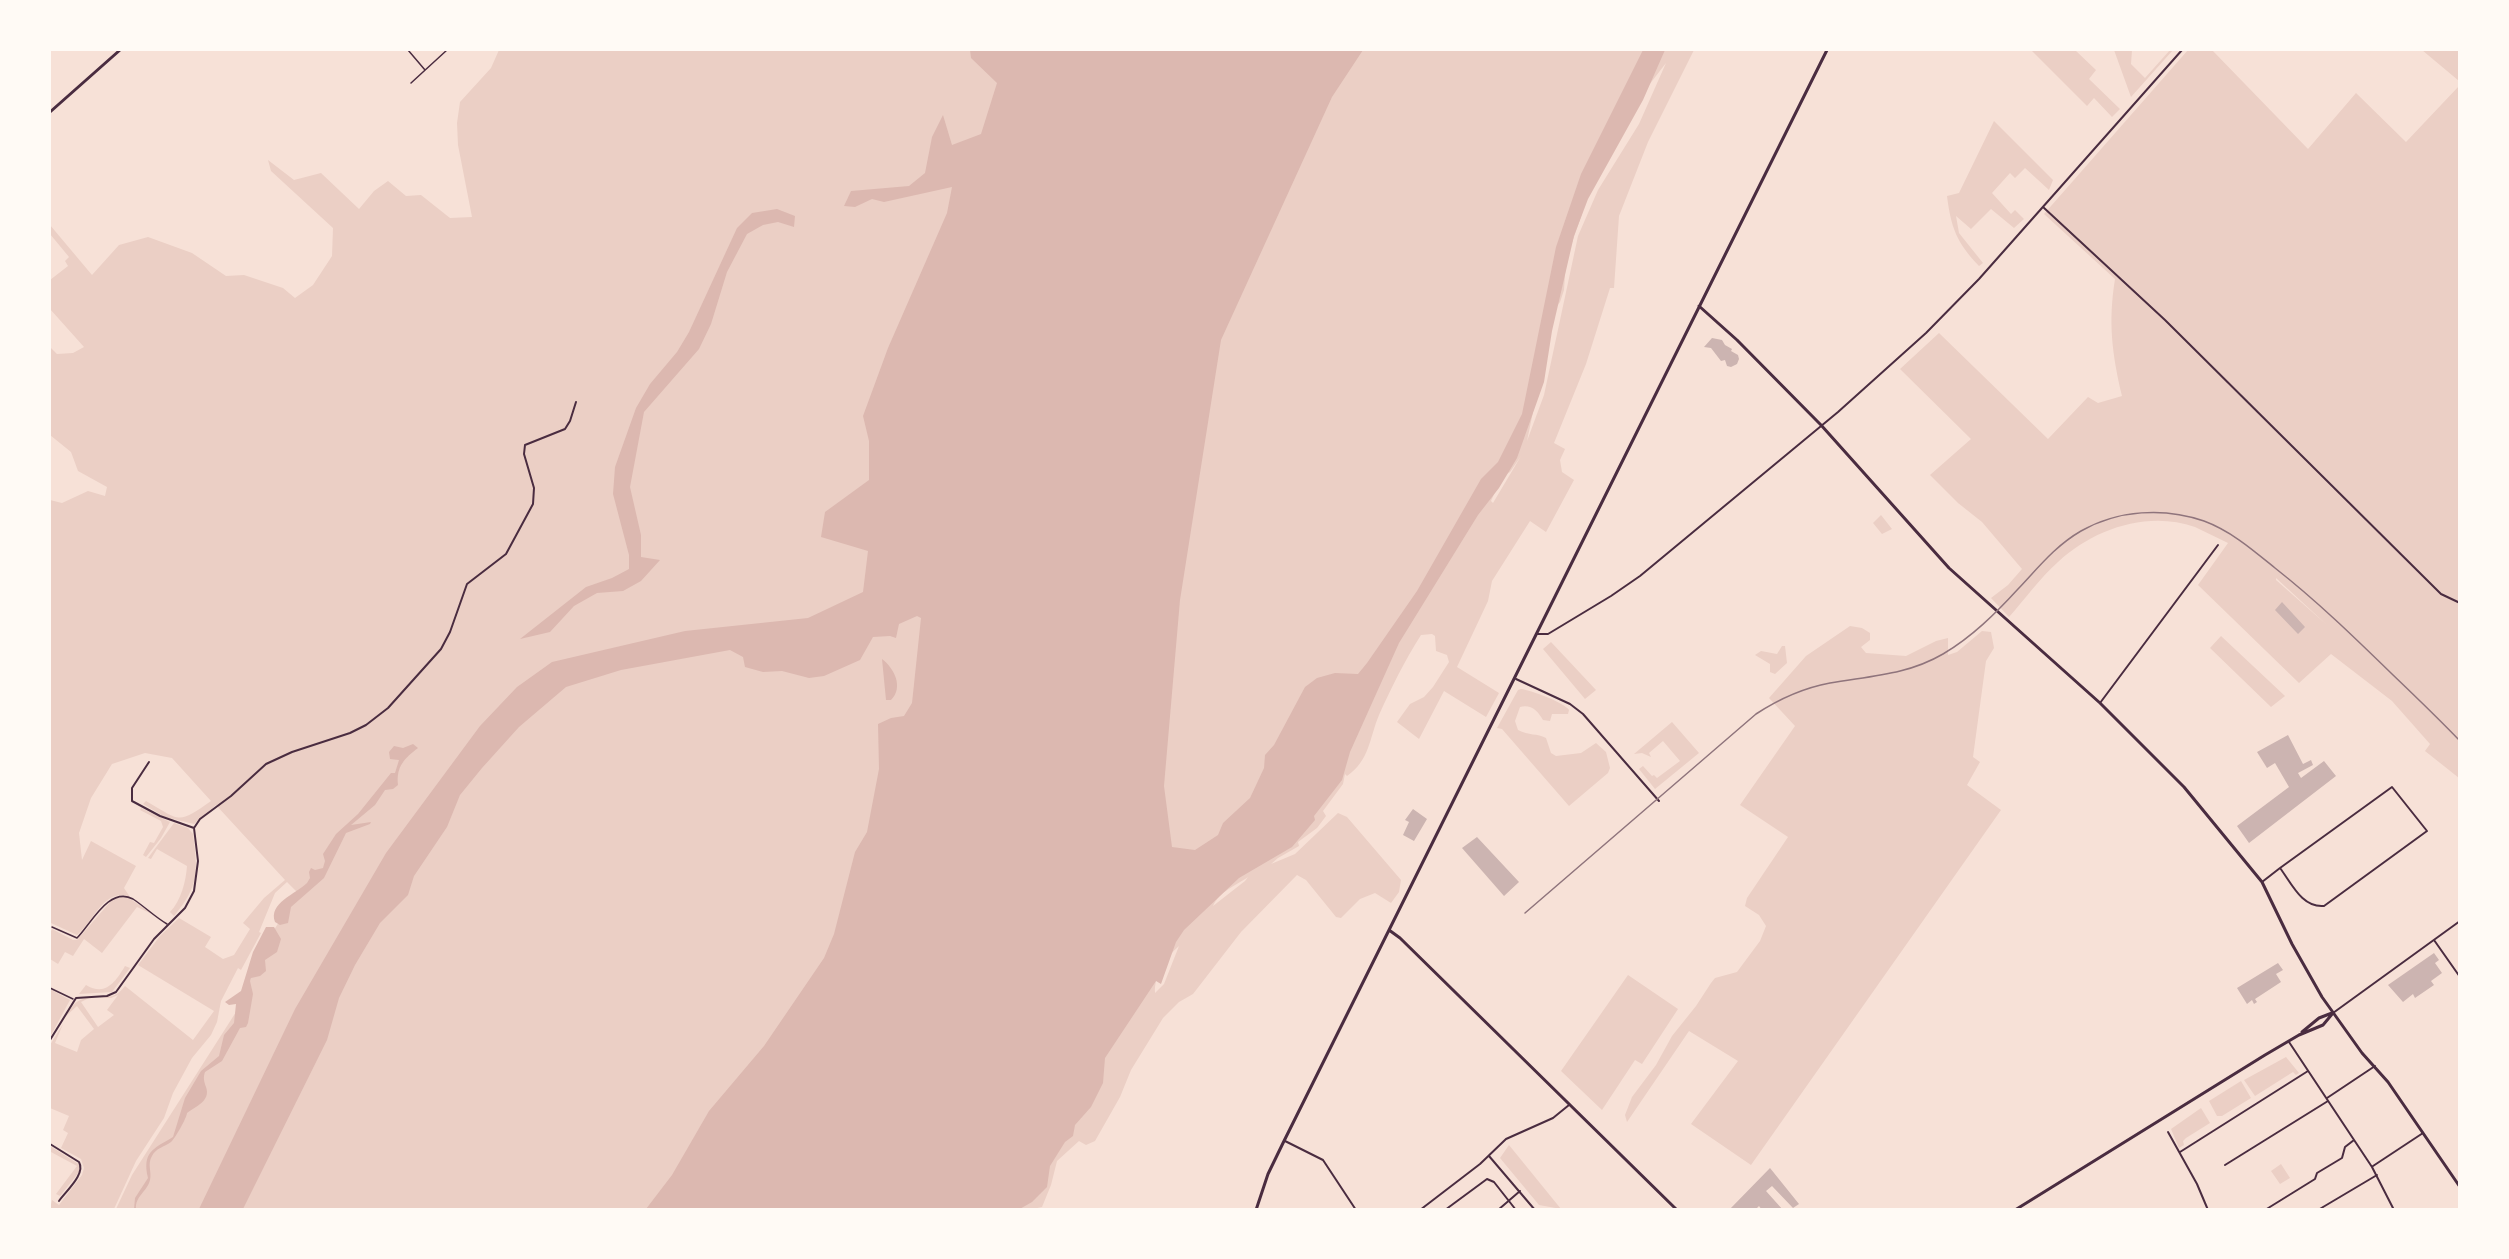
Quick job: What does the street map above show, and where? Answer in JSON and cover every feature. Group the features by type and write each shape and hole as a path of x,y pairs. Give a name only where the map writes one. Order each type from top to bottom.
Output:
{"street":[{"path":"50,112 120,50"},
{"path":"1256,1209 1284,1141 1827,50"},
{"path":"1535,634 1548,634 1623,588 1821,425 1926,333 1974,285 2182,50"},
{"path":"2043,207 2173,327 2441,594 2460,603"},
{"path":"1699,306 1731,333 1821,425 1949,568 2100,704 2179,780 2262,882 2300,958 2333,1013 2423,1133 2460,1187"},
{"path":"50,1040 74,999 81,996 107,996 116,992 148,947 185,908 196,885 198,853 194,828 200,819 231,796 266,764 351,733 366,725 388,708 433,658 447,639 469,582 506,554 533,504 534,488 524,454 525,445 565,429 576,402"},
{"path":"2100,704 2218,545"},
{"path":"1514,678 1570,705 1583,714 1659,801"},
{"path":"149,762 132,788 132,801 160,816 194,828"},
{"path":"2262,882 2280,868 2392,787 2427,831 2324,906 2314,907 2306,903 2280,868"},
{"path":"2015,1209 2299,1035 2323,1025 2333,1013 2460,921"},
{"path":"1389,930 1400,938 1677,1209"},
{"path":"2434,940 2460,976"},
{"path":"2299,1035 2319,1018 2333,1013"},
{"path":"2289,1041 2372,1167 2394,1209"},
{"path":"2225,1165 2327,1100 2374,1066"},
{"path":"2180,1152 2308,1071"},
{"path":"1420,1209 1489,1156 1506,1139 1553,1118 1569,1104"},
{"path":"2168,1132 2208,1209"},
{"path":"2372,1167 2423,1133"},
{"path":"2265,1209 2315,1179 2317,1173 2342,1158 2344,1147 2354,1140"},
{"path":"1284,1141 1323,1160 1356,1209"},
{"path":"50,1144 79,1162 81,1166 80,1173 59,1200"},
{"path":"1489,1156 1535,1209"},
{"path":"2318,1209 2377,1175"},
{"path":"1445,1209 1485,1179 1494,1182 1516,1209"},
{"path":"1497,1209 1520,1191"}],"lane":[{"path":"408,50 426,70"},
{"path":"411,83 447,50"},
{"path":"52,927 72,938 77,938 111,899 121,895 133,899 168,925"},
{"path":"50,988 74,999"}],"shaded area":[{"path":"499,50 1694,50 1648,142 1619,216 1614,288 1610,288 1586,364 1554,443 1565,449 1560,460 1562,472 1574,480 1546,532 1530,521 1492,581 1488,601 1457,667 1499,693 1486,717 1444,691 1419,739 1397,722 1410,704 1424,697 1433,687 1449,662 1447,655 1436,651 1435,636 1421,635 1384,705 1365,756 1355,770 1347,776 1345,774 1343,784 1323,811 1326,816 1317,828 1298,842 1299,846 1271,864 1295,854 1338,813 1347,817 1401,880 1399,892 1391,903 1375,893 1360,899 1341,918 1336,917 1306,880 1297,875 1241,932 1193,994 1179,1002 1163,1018 1131,1070 1120,1097 1095,1141 1086,1145 1079,1141 1057,1161 1042,1207 1028,1210 116,1209 132,1175 236,1012 268,939 298,893 287,882 275,893 259,932 261,933 241,970 238,968 221,1001 217,1022 211,1035 192,1058 173,1093 164,1118 136,1161 114,1209 50,1209 52,1200 59,1205 82,1175 84,1168 81,1159 61,1148 68,1133 63,1130 69,1116 50,1108 50,1045 63,1024 55,1043 77,1052 81,1040 94,1029 77,1006 66,1016 75,1003 89,998 81,1002 98,1027 114,1015 107,1010 118,995 111,998 99,998 114,995 125,986 193,1040 214,1011 138,965 160,936 179,918 211,937 205,947 223,959 234,955 250,929 243,923 264,898 285,880 216,805 194,824 165,817 143,804 146,801 179,818 191,814 211,801 172,758 145,753 112,764 91,798 79,833 82,860 91,841 136,866 124,888 130,897 121,895 106,901 77,935 51,923 50,925 50,500 62,503 88,491 105,496 107,487 78,471 71,452 50,435 50,347 57,354 73,353 84,347 50,309 50,280 68,266 65,261 69,257 50,234 50,225 92,275 119,245 148,237 192,253 226,276 244,275 283,288 295,298 313,285 332,256 333,228 271,171 268,160 294,180 321,173 359,209 374,191 388,181 406,196 421,195 450,218 472,217 458,145 457,123 460,102 491,68","holes":["1666,63 1639,124 1598,190 1578,236 1544,395 1527,441 1554,310 1564,290 1566,260 1594,179 1639,98","1521,456 1493,503 1491,501 1502,477 1510,472","1248,877 1213,906 1224,893","1179,946 1164,984 1155,993 1159,973"]},
{"path":"970,50 1363,50 1332,97 1221,340 1180,600 1164,786 1172,847 1195,850 1218,835 1223,823 1250,798 1264,768 1265,755 1274,745 1305,687 1317,678 1335,673 1358,674 1367,663 1417,591 1481,479 1498,462 1522,414 1556,247 1581,174 1643,50 1665,50 1643,100 1588,199 1574,236 1552,331 1544,382 1517,458 1499,488 1478,515 1399,643 1350,752 1342,780 1314,816 1315,820 1292,847 1239,878 1184,930 1176,942 1161,984 1156,981 1105,1058 1103,1083 1091,1107 1075,1125 1073,1136 1065,1142 1050,1166 1047,1187 1032,1202 1018,1210 646,1209 672,1175 709,1111 764,1046 824,958 834,934 855,852 867,832 879,769 878,724 891,718 904,716 912,703 921,618 917,616 899,624 896,638 873,637 860,660 824,676 809,678 782,671 763,672 745,667 743,657 730,650 621,670 566,687 519,727 460,795 447,827 414,876 408,895 380,923 339,998 327,1040 243,1209 199,1209 295,1009 386,853 480,726 517,687 552,662 685,631 808,618 863,592 868,551 821,537 825,512 869,480 869,441 863,416 888,348 947,213 952,187 884,202 872,199 855,207 844,206 851,191 909,186 925,173 932,137 943,115 952,145 981,134 997,83 971,58"},
{"path":"2031,50 2075,50 2096,70 2089,79 2120,109 2112,117 2094,98 2087,106"},
{"path":"2114,50 2132,50 2131,64 2145,78 2170,50 2173,50 2131,97"},
{"path":"2188,50 2212,50 2308,149 2356,93 2406,142 2459,86 2459,778 2425,751 2430,744 2392,701 2331,654 2299,683 2198,585 2228,543 2195,527 2177,522 2140,522 2104,532 2072,550 2058,562 2009,617 1991,598 2008,585 2022,569 1982,522 1958,503 1930,475 1971,439 1900,369 1939,333 2048,439 2088,397 2098,403 2122,396 2112,338 2115,279 2044,214","holes":["2276,578 2327,625 2276,580"]},
{"path":"2422,50 2459,50 2459,81"},
{"path":"1994,121 2053,180 2049,190 2025,168 2015,178 2010,173 1992,193 2011,214 2015,210 2024,219 2014,228 1991,209 1971,229 1956,216 1959,233 1983,263 1979,266 1965,250 1956,234 1947,196 1959,193"},
{"path":"777,209 795,216 794,227 778,222 763,225 747,234 727,272 711,324 699,349 644,412 630,487 641,535 641,557 660,560 641,581 623,591 597,593 574,606 550,632 520,639 586,587 629,569 629,555 613,494 615,467 636,408 650,384 677,352 689,332 737,228 752,213"},
{"path":"1881,515 1892,529 1882,534 1873,523"},
{"path":"1850,626 1862,628 1870,633 1870,640 1861,647 1866,653 1906,656 1936,641 1948,638 1948,655 1957,652 1982,631 1991,632 1994,648 1986,661 1973,757 1980,762 1967,785 2001,810 1751,1165 1691,1124 1738,1061 1689,1031 1627,1122 1625,1115 1632,1097 1656,1065 1672,1036 1711,983 1715,978 1737,972 1760,941 1766,926 1759,915 1745,906 1747,898 1788,837 1740,805 1795,726 1769,698 1806,656"},
{"path":"2221,636 2285,696 2271,707 2210,648"},
{"path":"1551,642 1596,690 1585,699 1543,649"},
{"path":"1782,646 1785,646 1787,663 1775,674 1770,672 1770,664 1755,655 1761,651 1777,654"},
{"path":"882,659 894,672 896,678 897,689 891,700 886,700"},
{"path":"1518,690 1547,697 1569,710 1568,714 1552,714 1550,721 1543,720 1531,707 1520,707 1515,721 1518,730 1546,738 1551,753 1556,756 1581,753 1596,743 1606,752 1610,768 1608,773 1569,806 1502,729 1497,728"},
{"path":"1672,722 1699,753 1655,789 1639,769 1643,766 1657,778 1680,761 1663,741 1649,753 1651,757 1642,753 1634,754"},
{"path":"413,744 418,748 402,763 398,773 398,785 393,789 385,790 375,805 351,825 371,822 370,824 346,833 324,878 291,907 288,923 280,925 275,922 274,915 279,904 307,883 311,868 315,870 323,868 325,861 323,854 336,834 358,814 391,773 395,773 399,760 390,759 389,752 394,746 403,748"},
{"path":"141,808 170,822 146,857 143,855 150,842 154,843 163,827 161,821 140,810"},
{"path":"174,823 188,828 193,834 196,869 188,896 174,916 170,912 182,890 187,866 157,849 151,859 148,858"},
{"path":"123,897 129,898 154,915 137,907 102,953 84,939 73,956 65,952 58,964 50,959 52,929 77,940 111,901"},
{"path":"266,927 274,927 281,939 277,952 265,960 266,971 260,976 251,978 253,994 248,1023 246,1027 240,1028 222,1061 205,1072 207,1092 205,1100 187,1113 173,1140 158,1149 152,1156 150,1180 134,1209 135,1198 148,1178 148,1157 155,1148 173,1137 185,1098 201,1071 219,1056 224,1035 234,1023 236,1004 229,1005 225,1002 241,991 253,952"},
{"path":"125,966 130,968 112,992 79,994 86,985 99,989 110,986"},
{"path":"1628,975 1678,1009 1642,1064 1635,1060 1602,1110 1561,1071"},
{"path":"50,989 70,1000 50,1037"},
{"path":"2286,1057 2299,1073 2296,1075 2293,1072 2255,1096 2244,1080"},
{"path":"2241,1081 2251,1098 2222,1116 2217,1116 2209,1101"},
{"path":"2201,1108 2210,1123 2186,1138 2183,1141 2184,1145 2179,1148 2171,1129"},
{"path":"1509,1145 1561,1209 1539,1205 1500,1158"},
{"path":"50,1146 80,1165 80,1171 60,1196 56,1194 77,1166 51,1152"},
{"path":"2281,1164 2290,1178 2280,1184 2271,1171"}],"building":[{"path":"1712,338 1722,340 1732,349 1731,351 1738,355 1737,364 1727,366 1725,360 1721,361 1711,348 1704,347"},
{"path":"2282,602 2305,627 2298,634 2275,610"},
{"path":"2288,735 2303,764 2311,760 2313,765 2298,773 2301,778 2324,761 2336,776 2249,843 2237,826 2289,787 2275,763 2267,768 2257,752"},
{"path":"1413,809 1427,819 1414,841 1403,835 1409,822 1405,820"},
{"path":"1477,837 1519,882 1504,896 1462,848"},
{"path":"2434,953 2439,960 2435,963 2442,973 2431,981 2434,985 2415,998 2413,994 2403,1002 2388,985"},
{"path":"2278,963 2283,970 2276,974 2281,982 2255,999 2257,1002 2254,1004 2252,1000 2247,1004 2237,988"},
{"path":"1770,1168 1799,1204 1793,1208 1772,1186 1766,1191 1783,1210 1762,1210 1759,1206 1755,1210 1729,1210"}],"railway":[{"path":"1525,913 1756,714 1782,699 1810,688 1902,671 1943,654 1983,624 2063,543 2095,524 2126,515 2157,512 2189,517 2214,525 2241,541 2335,620 2460,741"}]}
